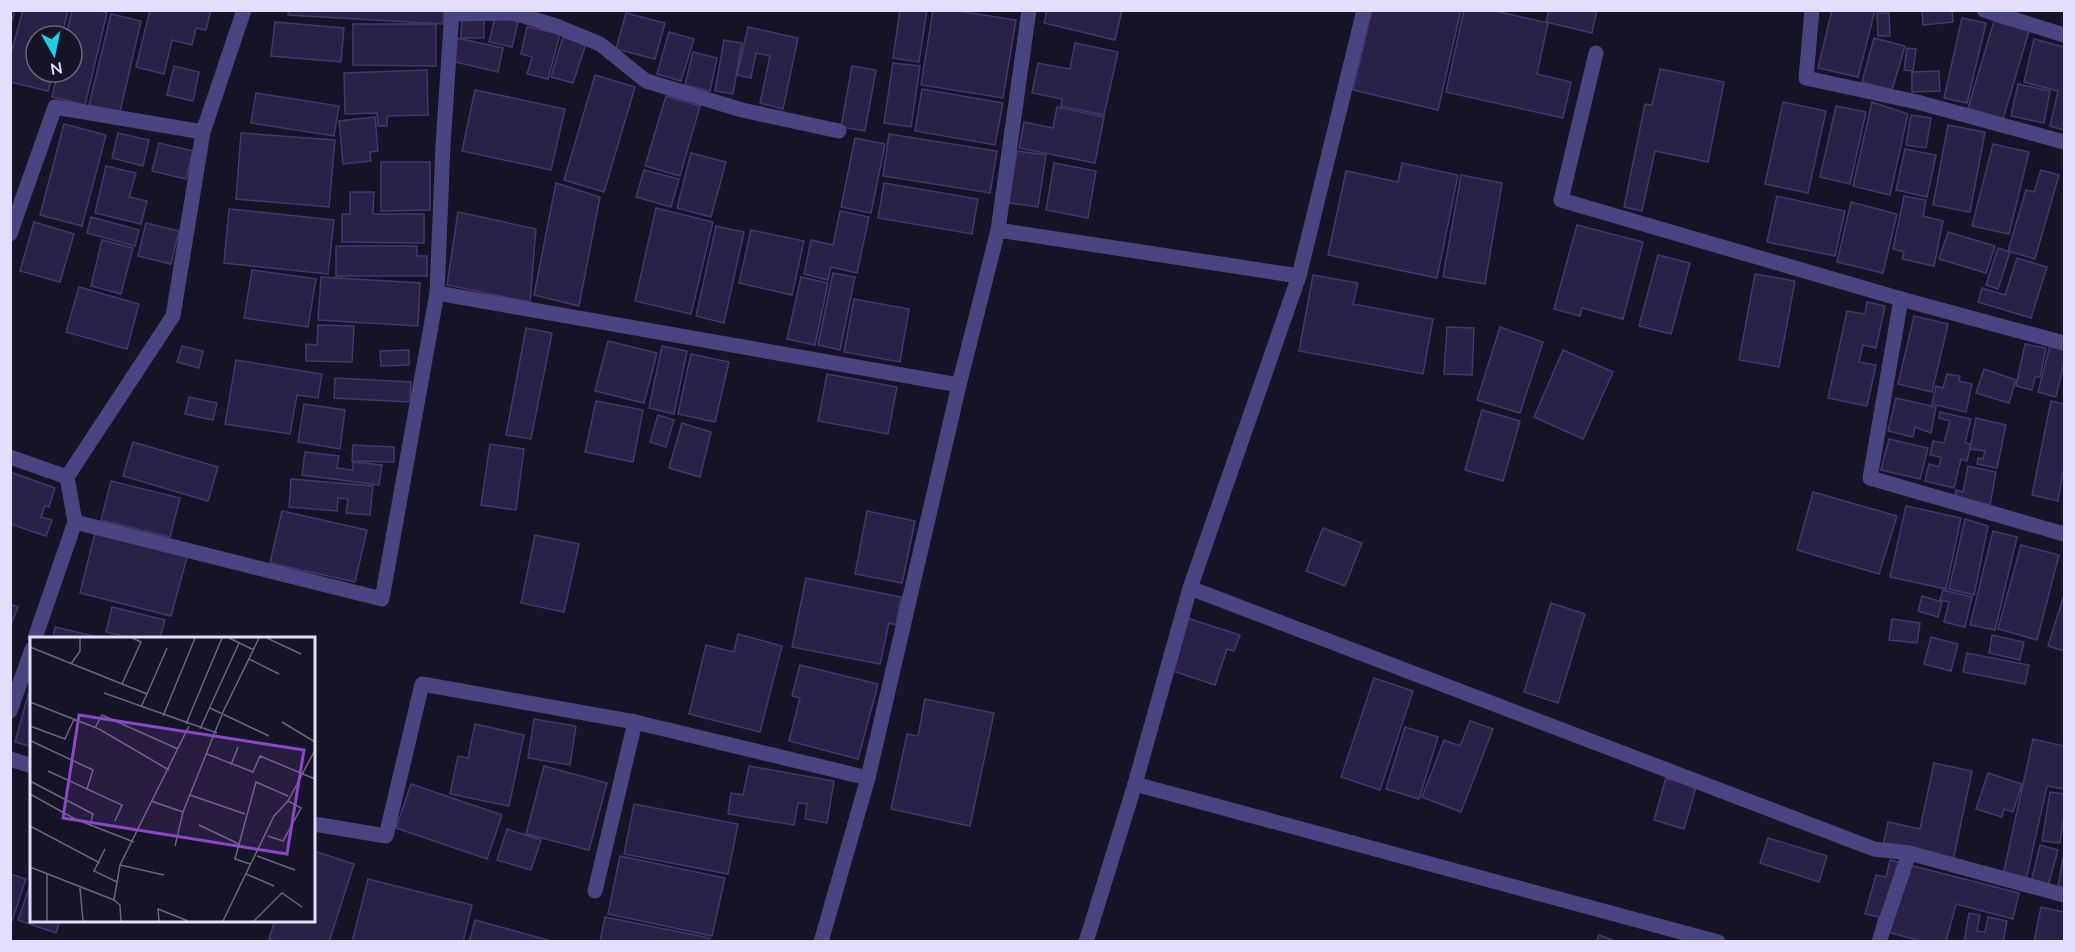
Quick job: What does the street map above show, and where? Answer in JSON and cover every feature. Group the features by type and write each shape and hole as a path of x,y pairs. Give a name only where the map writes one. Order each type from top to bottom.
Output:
{"street":[{"path":"36,637 75,522 68,477 173,316 203,132 244,10"},
{"path":"821,942 868,778 959,385 998,230 1029,10"},
{"path":"1086,942 1135,784 1190,588 1299,276 1364,10"},
{"path":"1812,10 1806,78 1917,102 2064,142"},
{"path":"1984,10 2064,35"},
{"path":"75,522 382,599 437,293 443,145 452,12 514,13 556,26 600,44 646,81 742,110 839,131"},
{"path":"1596,52 1561,200 1901,299 2064,343"},
{"path":"10,234 55,107 203,132"},
{"path":"998,230 1299,276"},
{"path":"437,293 959,385"},
{"path":"1901,299 1870,478 2064,534"},
{"path":"10,457 68,477"},
{"path":"1190,588 1874,849 1909,853 2064,895"},
{"path":"10,711 30,655"},
{"path":"315,824 386,836 422,684 635,722 868,778"},
{"path":"595,891 635,722"},
{"path":"10,759 30,765"},
{"path":"1135,784 1718,942"},
{"path":"1879,942 1909,853"}],"building":[{"path":"10,10 15,10 10,28"},
{"path":"23,10 68,10 65,24 24,24 24,84 50,84 48,91 10,82 10,57"},
{"path":"72,10 98,10 107,13 85,105 52,97 55,84 84,84 84,24 69,24"},
{"path":"150,10 211,10 206,30 196,28 192,45 172,40 164,74 136,67"},
{"path":"289,10 444,10 443,24 288,15"},
{"path":"900,10 927,10 919,62 893,58"},
{"path":"933,10 952,10 1016,20 1003,98 921,85"},
{"path":"1047,10 1122,10 1115,40 1044,23"},
{"path":"1372,10 1461,10 1438,110 1353,90"},
{"path":"1464,10 1491,10 1548,23 1537,74 1571,82 1563,118 1446,92"},
{"path":"1549,10 1597,10 1592,33 1546,22"},
{"path":"1832,10 1875,10 1858,77 1818,68"},
{"path":"1922,10 1952,10 1953,22 1923,25"},
{"path":"626,13 665,23 655,59 616,49"},
{"path":"1877,13 1889,13 1890,36 1878,36"},
{"path":"111,14 141,21 120,112 89,105"},
{"path":"462,17 484,18 484,38 461,38"},
{"path":"495,17 518,22 512,47 489,42"},
{"path":"1962,18 1986,23 1967,103 1944,98"},
{"path":"1994,21 2029,31 2003,119 1968,108"},
{"path":"275,22 344,28 341,62 271,56"},
{"path":"353,24 436,24 436,66 353,65"},
{"path":"527,27 560,34 548,79 527,74 532,57 521,54"},
{"path":"748,27 798,38 783,109 760,103 770,56 756,53 751,78 737,75"},
{"path":"669,32 694,39 681,81 657,74"},
{"path":"563,37 586,44 573,83 551,77"},
{"path":"457,38 503,48 498,72 451,61"},
{"path":"1874,38 1905,46 1892,90 1862,82"},
{"path":"2034,39 2064,47 2064,130 2050,126 2058,91 2024,82"},
{"path":"724,40 742,43 733,94 715,91"},
{"path":"1075,43 1118,52 1104,115 1061,106 1062,99 1032,93 1038,63 1070,69"},
{"path":"1907,48 1916,49 1913,71 1904,70"},
{"path":"693,52 717,58 710,91 685,85"},
{"path":"893,63 920,66 911,127 884,123"},
{"path":"174,66 199,72 193,101 167,95"},
{"path":"852,66 876,70 865,131 841,127"},
{"path":"1660,69 1724,82 1708,162 1655,151 1642,211 1624,207 1645,104 1652,105"},
{"path":"427,70 428,115 387,116 387,126 378,126 377,113 345,114 344,73"},
{"path":"1939,71 1940,91 1912,92 1912,72"},
{"path":"595,75 635,87 604,192 564,180"},
{"path":"2018,84 2050,91 2044,123 2011,116"},
{"path":"922,89 1003,103 995,145 915,131"},
{"path":"475,90 565,109 551,170 462,151"},
{"path":"256,93 339,106 334,136 251,123"},
{"path":"666,96 700,106 680,176 645,166"},
{"path":"1783,102 1826,111 1808,193 1765,184"},
{"path":"1872,102 1908,114 1890,195 1853,186"},
{"path":"1836,106 1866,112 1850,184 1820,177"},
{"path":"1057,107 1104,117 1095,163 1019,148 1024,122 1053,128"},
{"path":"1911,115 1931,118 1926,148 1906,145"},
{"path":"375,117 378,151 370,152 371,161 343,164 339,121"},
{"path":"64,124 106,135 82,226 40,215"},
{"path":"1948,125 1985,132 1970,212 1933,205"},
{"path":"118,133 149,140 143,166 112,158"},
{"path":"241,133 335,140 329,207 236,199"},
{"path":"889,134 997,151 990,193 883,176"},
{"path":"855,138 885,144 871,213 841,207"},
{"path":"159,143 193,151 186,179 152,171"},
{"path":"1993,144 2029,152 2009,234 1972,226"},
{"path":"1905,149 1936,155 1927,197 1896,190"},
{"path":"1017,151 1046,155 1038,207 1009,203"},
{"path":"691,153 726,162 711,217 677,208"},
{"path":"381,162 430,162 430,210 381,211"},
{"path":"1054,163 1096,171 1088,218 1046,210"},
{"path":"1402,163 1458,175 1437,278 1328,255 1346,171 1398,182"},
{"path":"106,166 136,173 129,197 147,201 141,224 95,213"},
{"path":"644,170 679,179 671,207 636,197"},
{"path":"2041,170 2059,175 2035,259 2008,251 2026,190 2034,192"},
{"path":"1461,175 1502,183 1485,284 1443,277"},
{"path":"556,183 600,197 579,306 534,295"},
{"path":"884,183 978,199 972,234 878,218"},
{"path":"350,192 374,192 373,214 424,214 424,243 342,242 342,214 350,214"},
{"path":"1777,196 1845,211 1835,256 1767,242"},
{"path":"1904,196 1926,200 1923,216 1943,221 1934,266 1902,259 1904,252 1893,249"},
{"path":"1851,202 1897,214 1883,273 1837,262"},
{"path":"656,208 713,222 691,314 635,301"},
{"path":"229,209 334,220 328,274 224,263"},
{"path":"840,211 869,217 857,273 831,267 828,280 804,274 811,240 833,245"},
{"path":"458,212 536,229 530,302 447,285"},
{"path":"91,217 139,230 135,246 87,233"},
{"path":"34,222 74,234 60,282 20,271"},
{"path":"146,223 179,231 171,264 138,256"},
{"path":"1577,225 1643,242 1623,319 1582,308 1580,316 1554,309"},
{"path":"716,226 744,232 724,323 696,316"},
{"path":"751,230 804,241 792,295 739,283"},
{"path":"1948,232 1995,246 1986,273 1939,259"},
{"path":"102,240 133,248 121,294 91,286"},
{"path":"336,246 417,246 417,256 427,256 427,276 336,276"},
{"path":"1998,248 2010,252 1998,289 1986,285"},
{"path":"1658,255 1690,263 1671,334 1639,326"},
{"path":"2017,258 2047,267 2031,318 1978,302 1982,288 2005,295"},
{"path":"252,270 316,279 308,327 244,318"},
{"path":"833,273 855,277 840,350 818,345"},
{"path":"1755,274 1795,281 1779,367 1739,360"},
{"path":"1313,275 1358,283 1353,304 1433,319 1423,374 1299,351"},
{"path":"321,277 420,283 418,326 318,320"},
{"path":"801,277 828,283 815,345 787,339"},
{"path":"79,287 139,304 127,349 66,332"},
{"path":"854,299 909,309 900,362 844,352"},
{"path":"1867,302 1885,306 1876,348 1863,345 1859,362 1876,365 1867,406 1828,398 1847,311 1865,314"},
{"path":"1914,316 1948,324 1932,392 1898,384"},
{"path":"318,325 354,326 352,362 306,361 306,344 317,345"},
{"path":"1447,327 1474,328 1472,375 1444,374"},
{"path":"1500,327 1543,342 1520,413 1477,400"},
{"path":"526,328 552,333 531,439 506,435"},
{"path":"608,341 657,353 644,403 595,391"},
{"path":"2025,344 2046,348 2040,377 2035,377 2032,390 2016,386"},
{"path":"182,346 203,351 199,368 177,362"},
{"path":"662,346 687,351 674,414 649,408"},
{"path":"2050,346 2064,350 2064,363 2056,397 2038,392"},
{"path":"409,350 409,365 381,366 380,351"},
{"path":"1563,350 1613,372 1583,439 1534,417"},
{"path":"691,354 729,362 715,422 678,414"},
{"path":"236,360 322,374 318,398 297,395 290,434 225,424"},
{"path":"1984,369 2016,380 2009,403 1976,393"},
{"path":"827,374 897,387 888,434 818,421"},
{"path":"1947,374 1960,376 1959,381 1972,384 1966,412 1932,404 1936,386 1943,388"},
{"path":"335,378 411,382 410,402 334,398"},
{"path":"189,397 217,403 213,420 185,414"},
{"path":"1896,398 1936,407 1931,433 1915,427 1913,437 1888,431"},
{"path":"596,401 643,410 633,462 585,452"},
{"path":"2051,401 2064,404 2064,466 2058,501 2032,495"},
{"path":"304,404 345,410 340,449 298,442"},
{"path":"1482,410 1520,421 1503,481 1465,470"},
{"path":"1940,412 1971,419 1965,443 1971,444 1967,461 1961,459 1954,488 1925,481 1929,464 1939,467 1941,457 1930,455 1933,441 1944,443 1950,421 1939,418"},
{"path":"658,415 674,420 666,447 650,442"},
{"path":"1976,418 2006,425 1997,468 1977,464 1978,458 1983,459 1985,451 1970,449"},
{"path":"682,423 711,432 700,477 669,468"},
{"path":"1889,439 1928,448 1920,479 1881,470"},
{"path":"133,442 218,467 208,501 123,476"},
{"path":"490,444 524,449 516,510 481,505"},
{"path":"353,445 394,447 394,462 352,461"},
{"path":"305,452 339,456 337,468 353,470 353,462 382,465 379,485 302,475"},
{"path":"1968,466 1996,472 1990,505 1955,499 1956,490 1963,492"},
{"path":"10,472 55,488 49,507 45,506 41,517 52,520 46,536 10,524"},
{"path":"291,479 373,486 370,515 346,513 348,499 338,498 337,511 289,507"},
{"path":"111,481 180,498 170,537 101,520"},
{"path":"1813,492 1897,516 1879,574 1797,550"},
{"path":"1906,506 1961,518 1946,589 1890,577"},
{"path":"282,511 367,530 355,582 270,563"},
{"path":"867,511 915,521 902,583 855,574"},
{"path":"1965,519 1988,526 1974,595 1949,589"},
{"path":"1323,528 1362,543 1345,586 1306,571"},
{"path":"1993,531 2017,537 1995,630 1970,625"},
{"path":"95,533 187,557 171,616 80,593"},
{"path":"535,535 579,544 564,612 521,603"},
{"path":"2021,545 2059,555 2037,640 1998,629"},
{"path":"806,578 901,597 896,625 889,623 880,664 792,647"},
{"path":"1943,590 1972,597 1965,627 1944,622 1949,602 1940,600"},
{"path":"2064,595 2064,651 2048,646"},
{"path":"1922,596 1942,602 1938,617 1918,611"},
{"path":"1551,603 1585,614 1558,703 1524,692"},
{"path":"10,604 18,607 10,627"},
{"path":"112,607 165,620 160,637 127,637 106,632"},
{"path":"1187,618 1240,635 1234,651 1227,649 1215,685 1170,670"},
{"path":"1892,619 1920,623 1917,643 1889,640"},
{"path":"55,627 98,637 53,637"},
{"path":"738,634 782,646 760,732 689,714 706,645 734,652"},
{"path":"1992,635 2024,642 2020,660 1989,653"},
{"path":"1931,637 1958,644 1951,671 1924,664"},
{"path":"1967,653 2029,665 2025,684 1963,672"},
{"path":"800,665 878,684 858,759 789,741 800,698 792,696"},
{"path":"1374,678 1413,691 1380,790 1341,777"},
{"path":"28,695 30,696 30,746 15,742"},
{"path":"925,699 994,713 970,826 891,809 907,734 918,736"},
{"path":"534,719 576,726 570,765 528,758"},
{"path":"1470,721 1493,729 1461,812 1422,797 1444,740 1460,746"},
{"path":"475,724 524,735 509,806 450,794 458,756 468,758"},
{"path":"1405,727 1438,737 1419,799 1386,789"},
{"path":"2033,739 2064,746 2064,789 2047,786 2026,880 2003,875"},
{"path":"1934,763 1972,771 1953,861 1883,846 1888,822 1920,829"},
{"path":"544,766 607,783 589,850 526,834"},
{"path":"749,766 834,781 827,823 805,819 807,804 798,803 794,825 728,814 731,793 743,795"},
{"path":"1988,773 2022,784 2013,812 2004,809 2002,817 1976,809"},
{"path":"1666,778 1696,787 1684,829 1654,820"},
{"path":"411,784 502,815 487,859 396,828"},
{"path":"2050,792 2064,794 2060,843 2042,841"},
{"path":"634,804 738,824 728,874 624,854"},
{"path":"507,829 541,840 531,870 497,860"},
{"path":"1768,838 1827,856 1819,882 1760,863"},
{"path":"2040,845 2058,850 2048,886 2031,882"},
{"path":"315,851 354,864 329,942 276,942 269,939 274,922 315,922"},
{"path":"2064,853 2064,887 2058,886"},
{"path":"620,856 725,878 712,936 608,914"},
{"path":"1890,860 2019,893 2013,919 1956,904 1946,942 1925,942 1876,929 1879,917 1865,914 1876,875 1886,877"},
{"path":"10,874 26,879 11,924 10,924"},
{"path":"368,879 472,905 463,942 352,942"},
{"path":"30,885 30,922 59,922 56,933 18,920"},
{"path":"2041,907 2064,912 2064,942 2034,942"},
{"path":"1969,913 1980,915 1977,931 1985,932 1988,917 2007,921 2003,942 1964,942"},
{"path":"605,917 710,938 710,942 600,942"},
{"path":"475,920 555,942 469,942"},
{"path":"1599,935 1617,942 1596,942"}]}
